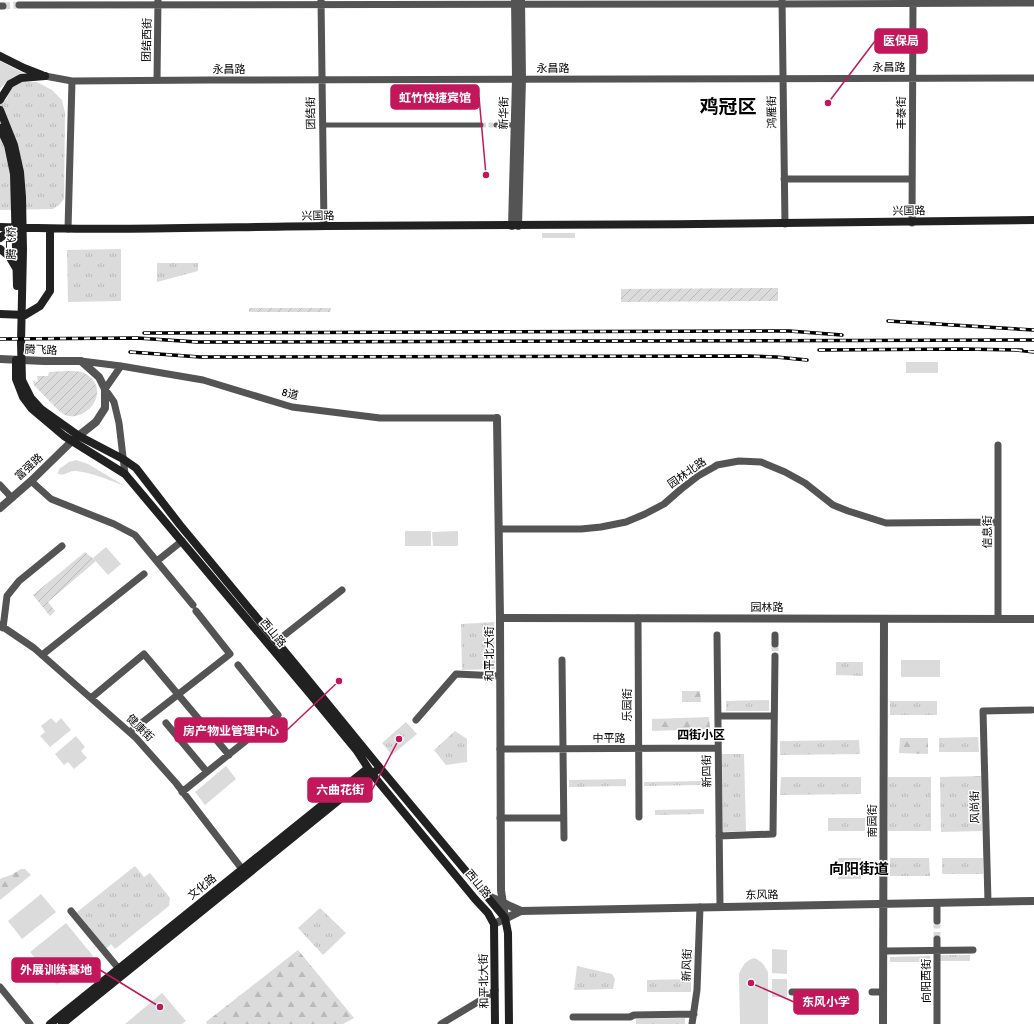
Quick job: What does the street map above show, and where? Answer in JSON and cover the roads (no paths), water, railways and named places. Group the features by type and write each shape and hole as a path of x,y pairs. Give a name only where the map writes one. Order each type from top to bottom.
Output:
{"main road":[{"path":"0,56 24,68 45,76"},
{"path":"0,100 10,84 21,78 45,76"},
{"name":"腾飞桥","path":"0,110 14,145 20,172 22,197 21,343 19,380"},
{"name":"腾飞桥","path":"0,128 8,146 14,174 19,380"},
{"path":"0,238 22,218"},
{"name":"兴国路","path":"0,227 68,229 324,226 586,226 1034,220"},
{"path":"0,314 25,315 40,306 50,290 50,229"},
{"path":"0,249 9,256 22,280"},
{"name":"西山路","path":"19,380 23,397 32,409 64,436 75,438 123,459 136,468 185,531 505,918"},
{"name":"西山路","path":"75,438 125,474 308,692 357,752 370,771 471,894 496,908"},
{"path":"370,771 380,768"},
{"name":"文化路","path":"50,1024 370,771"},
{"name":"文化路","path":"62,1024 239,874"},
{"name":"西山路","path":"494,924 496,908"},
{"path":"505,918 508,933 509,1024"},
{"name":"和平北大街","path":"494,924 495,1024"}],"street":[{"path":"19,5 321,2 1034,2"},
{"name":"团结街","path":"321,2 324,226"},
{"name":"新华街","path":"515,226 519,79 518,2"},
{"name":"鸿雁街","path":"782,2 785,224"},
{"name":"丰泰街","path":"912,222 913,2"},
{"name":"团结西街","path":"157,80 158,3"},
{"name":"永昌路","path":"45,76 72,82 157,80 1034,78"},
{"name":"新华街","path":"515,226 515,125 519,79"},
{"path":"68,229 72,82"},
{"path":"322,125 480,125"},
{"path":"496,125 515,125"},
{"path":"784,179 912,178"},
{"name":"腾飞路","path":"0,359 81,361"},
{"path":"81,361 99,377 114,402 125,474"},
{"name":"8道","path":"81,361 121,366 203,380 292,407 380,418 498,418"},
{"path":"105,389 121,366"},
{"name":"富强路","path":"0,508 31,481 75,438 96,422 105,408 105,389"},
{"name":"和平北大街","path":"496,908 501,890 498,418"},
{"name":"信息街","path":"998,445 998,619"},
{"name":"园林北路","path":"499,529 601,527 626,522 664,504 698,476 717,465 740,461 761,462 785,472 805,482 833,505 848,512 886,523 998,522"},
{"path":"31,481 51,499 131,532 157,561 230,654 130,732"},
{"path":"0,484 12,498"},
{"path":"157,561 182,541"},
{"path":"2,627 7,596 19,581 62,546"},
{"path":"42,655 144,574"},
{"path":"277,641 342,590"},
{"name":"园林路","path":"500,618 1034,619"},
{"name":"乐园街","path":"638,618 639,817"},
{"name":"南园街","path":"883,1024 882,904 884,619"},
{"name":"健康街","path":"2,627 34,648 141,743 182,792 239,874"},
{"name":"新四街","path":"717,635 720,907"},
{"path":"775,635 775,644"},
{"path":"91,698 144,654 229,755"},
{"path":"719,836 773,834 775,656"},
{"path":"562,660 564,838"},
{"path":"182,792 278,715 238,665"},
{"path":"416,720 456,674 500,676"},
{"name":"风尚街","path":"988,902 983,712 1032,710"},
{"path":"718,716 774,716"},
{"path":"166,723 207,772"},
{"name":"中平路","path":"500,749 718,748"},
{"path":"500,818 563,818"},
{"name":"东风路","path":"494,924 521,910 1034,901"},
{"path":"937,903 937,921"},
{"name":"新风街","path":"692,1024 697,990 700,907"},
{"path":"496,908 521,910"},
{"path":"71,911 119,969"},
{"name":"向阳西街","path":"937,939 937,1024"},
{"path":"887,951 973,950"},
{"path":"0,987 30,1024"},
{"path":"441,1024 495,990"},
{"path":"792,992 854,992"},
{"path":"872,992 883,992"},
{"path":"572,1017 630,1017 634,1015 694,1014"}],"tunnel":[{"path":"3,6 19,5"},
{"path":"481,125 496,125"},
{"path":"775,644 775,656"},
{"path":"937,921 937,939"}],"railway":[{"path":"888,321 1034,330"},
{"path":"144,333 789,331 842,335"},
{"path":"0,339 137,338 197,342 1034,340"},
{"path":"819,350 1022,350"},
{"path":"1016,350 1034,352"},
{"path":"130,352 200,357 748,356 807,360"}],"place":[{"name":"医保局","path":"828,103"},
{"name":"虹竹快捷宾馆","path":"486,175"},
{"name":"房产物业管理中心","path":"339,681"},
{"name":"六曲花街","path":"399,739"},
{"name":"东风小学","path":"751,983"},
{"name":"外展训练基地","path":"160,1007"}],"district":[{"name":"鸡冠区","path":"728,107"},
{"name":"四街小区","path":"701,735"},
{"name":"向阳街道","path":"859,869"}]}
